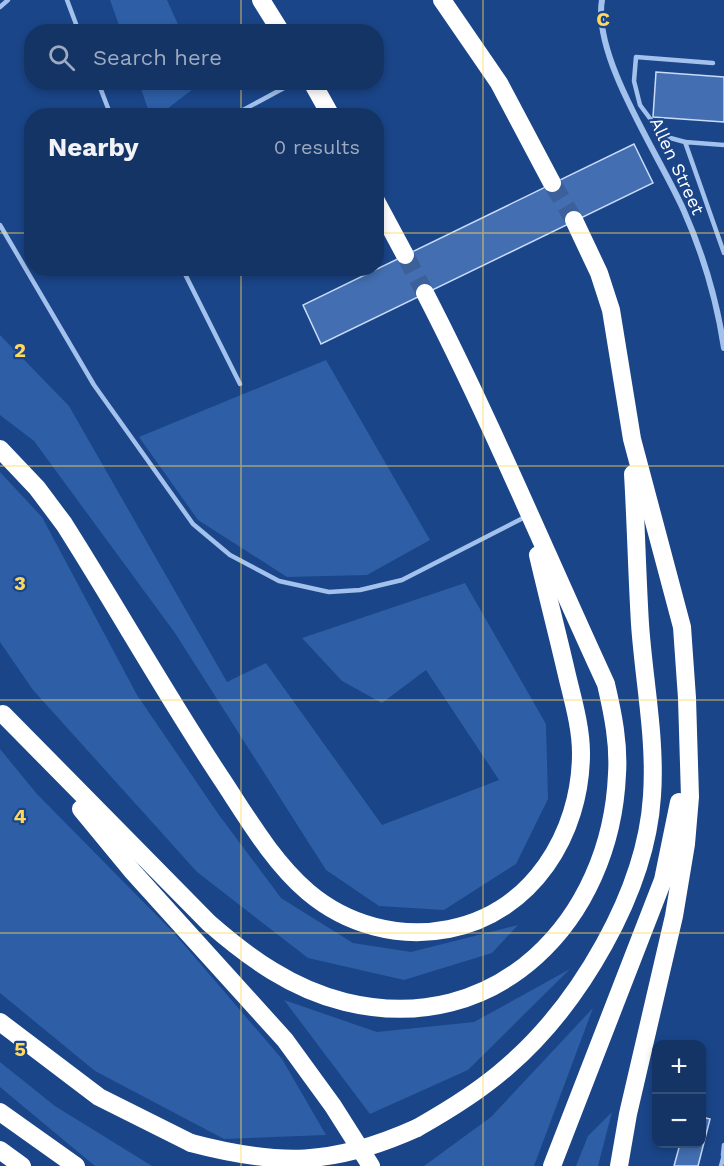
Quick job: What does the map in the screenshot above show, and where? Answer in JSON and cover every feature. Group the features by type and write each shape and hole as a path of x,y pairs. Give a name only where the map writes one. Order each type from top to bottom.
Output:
{"highway":[{"path":"261,0 276,24"},
{"path":"272,0 283,24"},
{"path":"442,0 499,83 552,183"},
{"path":"316,90 327,108"},
{"path":"384,216 405,255"},
{"path":"574,220 606,291 632,439 682,627 688,738 690,796 680,885 619,1166"},
{"path":"2,712 209,923 232,943 284,979 346,1002 377,1007 432,1006 487,989 537,957 557,936 587,895 608,833 617,782 616,738 606,684 528,515 481,404 425,293"},
{"path":"0,1022 99,1097 191,1143 232,1156 284,1163 338,1157 366,1150 417,1128 484,1086 509,1066 550,1023 607,939 638,864 652,799 653,765 649,697 640,626 632,439"},
{"path":"0,449 29,479 64,524 208,759 281,864 308,892 338,912 374,927 395,932 435,932 455,928 491,915 507,906 543,870 561,842 570,820 576,795 581,751 571,694 528,515"},
{"path":"2,712 133,872 285,1040 333,1106 371,1166"},
{"path":"552,1166 663,880 675,824 688,738"},
{"path":"0,1112 76,1166"},
{"path":"0,1150 22,1166"}],"street":[{"name":"Allen Street","path":"602,0 600,16 608,57 684,212 705,269 724,348"}],"lane":[{"path":"0,7 8,0"},
{"path":"67,0 76,24"},
{"path":"713,63 636,57 634,81 640,105 663,136 685,142 724,144"},
{"path":"101,90 108,108"},
{"path":"246,108 280,90"},
{"path":"685,142 724,252"},
{"path":"0,225 24,266"},
{"path":"30,276 94,385 193,524 230,555 279,581 329,592 360,590 402,580 528,515"},
{"path":"186,276 240,384"},
{"path":"721,1166 724,1145"}],"shaded area":[{"path":"110,0 167,0 178,24 119,24"},
{"path":"141,90 192,90 168,108 148,108"},
{"path":"0,335 69,406 227,682 266,663 382,825 499,780 426,670 382,703 342,681 302,638 465,583 546,724 548,799 516,864 444,910 379,906 326,870 175,633 34,441 0,415"},
{"path":"326,360 430,540 367,575 287,577 198,520 139,437"},
{"path":"0,472 42,517 137,695 219,815 281,898 353,943 411,952 518,925 492,953 404,980 308,958 197,872 33,690 0,642"},
{"path":"0,749 37,794 174,933 282,1059 326,1135 224,1139 95,1071 0,993"},
{"path":"570,969 468,1070 370,1114 284,1000 377,1032 474,1022"},
{"path":"593,1008 534,1166 424,1166 491,1117"},
{"path":"0,1062 55,1106 152,1166 95,1166 0,1087"},
{"path":"612,1112 598,1166 576,1166 588,1136"}],"building":[{"path":"656,72 724,77 724,122 653,117"},
{"path":"634,144 653,183 321,344 303,305 363,276 384,276 384,266"},
{"path":"706,1118 710,1119 706,1135"},
{"path":"679,1148 703,1148 698,1166 674,1166"}],"tunnel":[{"path":"552,183 574,220"},
{"path":"405,255 425,293"}]}
